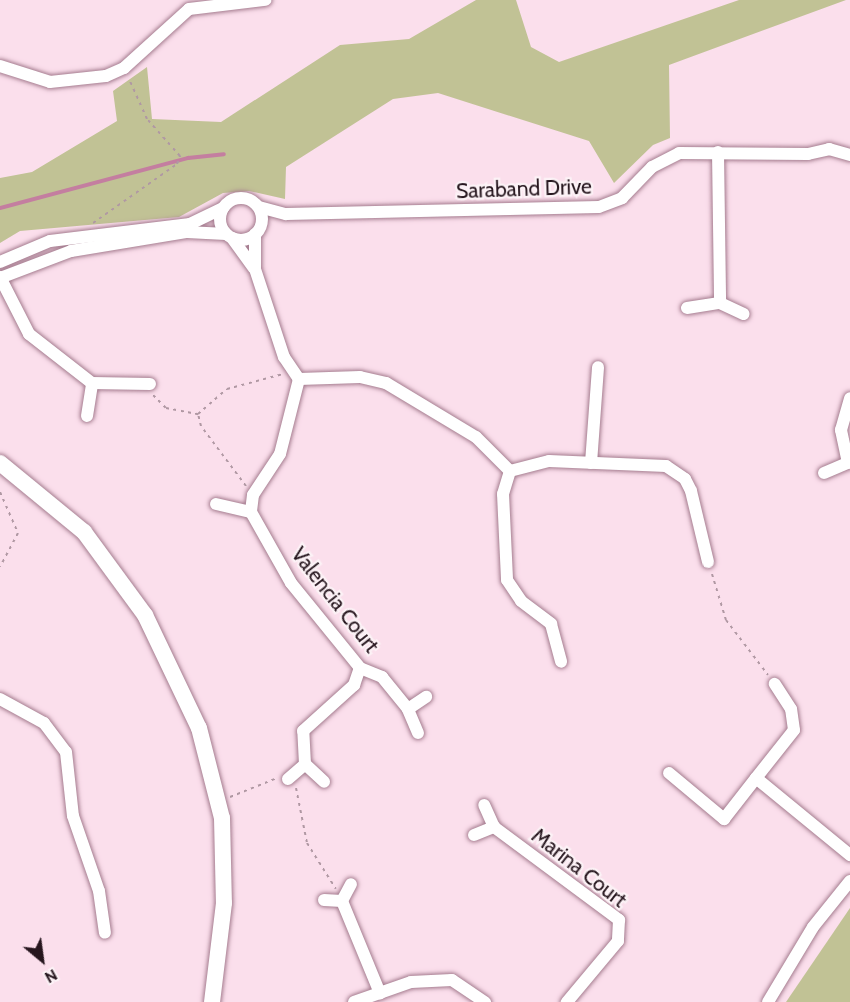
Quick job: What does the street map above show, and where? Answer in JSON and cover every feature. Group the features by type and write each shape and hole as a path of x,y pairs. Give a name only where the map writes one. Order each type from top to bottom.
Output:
{"street":[{"path":"0,66 50,82 86,80 124,68 187,4 265,0"},
{"name":"Saraband Drive","path":"259,207 286,214 599,207 622,198 664,158 718,152 808,154 829,149 850,155"},
{"path":"718,152 720,303"},
{"path":"0,262 50,242 190,224 241,198 259,207 255,270"},
{"path":"216,504 251,512 253,495 280,454 296,375 255,270 220,221 223,208"},
{"name":"Saraband Drive","path":"258,230 286,214"},
{"path":"150,384 92,383 29,334 0,278 71,251 187,232 229,236 258,230"},
{"path":"687,308 720,303 744,314"},
{"path":"591,463 598,367"},
{"path":"296,375 360,377 386,383 476,437 510,471"},
{"path":"87,416 92,383"},
{"path":"824,473 849,463 841,430 850,398"},
{"path":"510,471 549,461 666,466 678,472 691,491 708,562"},
{"path":"0,462 90,541 145,615 199,728 222,819 222,938 212,1002"},
{"path":"510,471 503,494 507,580 521,602 551,624 561,662"},
{"name":"Valencia Court","path":"251,512 291,583 360,668 382,677 408,709 418,733"},
{"path":"324,782 305,764 303,731 354,686 360,668"},
{"path":"669,773 724,819 794,730 791,709 775,684"},
{"path":"408,709 426,697"},
{"path":"0,699 44,723 66,752 73,816 99,891 105,933"},
{"path":"290,777 305,764"},
{"path":"756,778 850,855"},
{"name":"Marina Court","path":"484,805 494,827 619,920 618,941 567,1002"},
{"path":"474,836 494,827"},
{"path":"768,1002 813,927 850,881"},
{"path":"342,901 351,884"},
{"path":"324,900 342,901"},
{"path":"342,901 380,993"},
{"path":"354,1002 411,981 452,981 485,1002"}],"path":[{"path":"92,224 177,164 180,156 147,119 124,68"},
{"path":"198,414 227,389 296,375"},
{"path":"150,384 154,398 166,408 198,414"},
{"path":"198,414 201,426 253,495"},
{"path":"0,492 18,533 0,567"},
{"path":"708,562 726,620 760,664"},
{"path":"236,795 284,774 290,777 307,843 342,901"}],"green space":[{"path":"476,0 516,0 531,47 559,62 739,0 846,0 669,65 670,138 653,145 614,183 589,141 438,93 393,99 286,167 285,199 249,191 223,193 179,217 20,231 0,243 0,178 32,172 117,121 113,91 147,67 152,119 221,122 340,45 409,39"},
{"path":"850,908 850,1002 786,1002"}],"waterway":[{"path":"0,208 188,158 224,154"}]}
